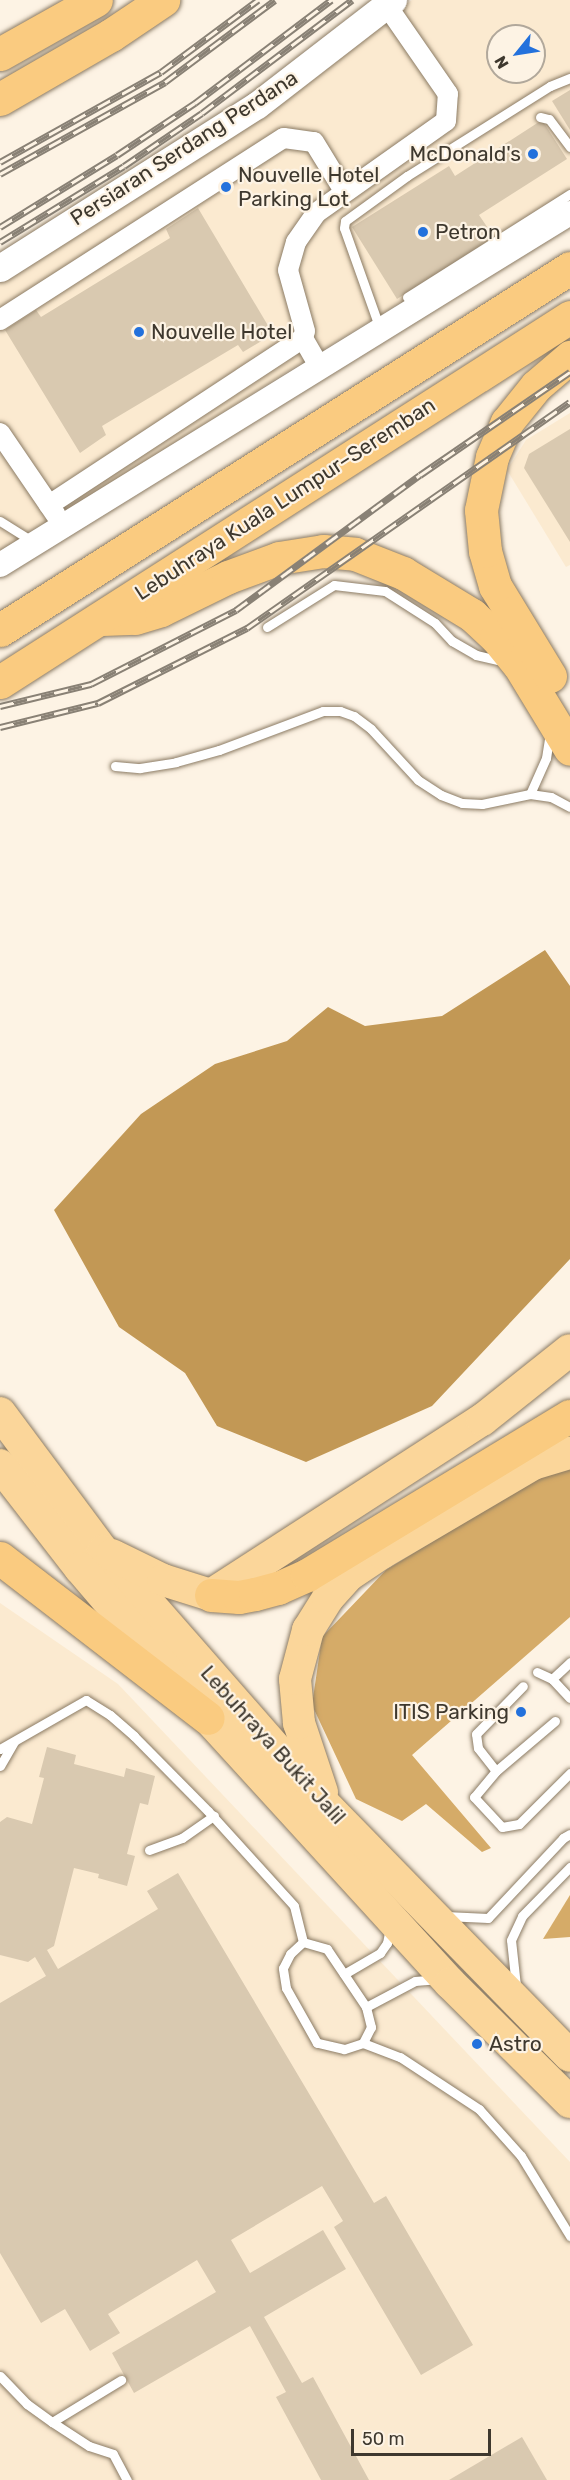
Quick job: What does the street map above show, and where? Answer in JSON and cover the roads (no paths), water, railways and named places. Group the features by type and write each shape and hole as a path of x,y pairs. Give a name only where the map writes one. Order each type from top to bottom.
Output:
{"highway":[{"path":"0,99 111,35 163,0"},
{"path":"0,54 86,4"},
{"name":"Lebuhraya Kuala Lumpur–Seremban","path":"0,630 570,268"},
{"name":"Lebuhraya Kuala Lumpur–Seremban","path":"0,682 570,317"},
{"path":"570,357 536,386 507,422 492,458 481,510 484,551 495,586 557,707 570,749"},
{"path":"97,620 144,616 253,567 279,558 323,551 355,554 403,573 472,615 496,637 557,707"},
{"path":"211,1595 492,1413 570,1350"},
{"name":"Lebuhraya Bukit Jalil","path":"0,1413 103,1551 331,1811 570,2056"},
{"path":"103,1551 163,1580 211,1595 238,1597 278,1588 307,1575 570,1416"},
{"path":"331,1811 314,1772 296,1706 295,1679 302,1646 317,1613 338,1585 363,1564 533,1464 570,1453"},
{"name":"Lebuhraya Bukit Jalil","path":"0,1465 80,1568 208,1718 450,1983 570,2102"},
{"path":"0,1558 208,1718"}],"main road":[{"name":"Persiaran Serdang Perdana","path":"0,268 257,105 390,3"}],"street":[{"path":"49,505 303,338 305,331 288,270 296,242 316,213 344,191 446,122 447,94 390,3"},
{"path":"0,320 284,138 314,142 344,191"},
{"path":"0,565 570,213"},
{"path":"303,338 319,366"},
{"path":"0,433 62,526"}],"lane":[{"path":"380,329 344,228 345,221 407,176 549,86 570,78"},
{"path":"540,117 549,119 570,147"},
{"path":"407,297 570,194"},
{"path":"0,522 35,543"},
{"path":"267,627 334,585 385,591 419,611 435,623 452,641 476,655 519,665"},
{"path":"530,794 541,773 557,707"},
{"path":"115,766 140,768 176,762 219,750 323,711 340,711 354,716 371,729 418,780 441,795 462,803 482,804 530,794 551,797 570,807"},
{"path":"552,1679 570,1662"},
{"path":"537,1672 552,1679 570,1698"},
{"path":"496,1771 478,1748 476,1734 523,1686"},
{"path":"0,1749 86,1700 110,1715 214,1816 294,1906 303,1942"},
{"path":"555,1720 496,1771 474,1797 502,1827 519,1824 570,1773"},
{"path":"0,1766 15,1740"},
{"path":"149,1850 182,1838 214,1816"},
{"path":"430,1914 488,1918 563,1838 570,1834"},
{"path":"520,2004 511,1940 522,1916 570,1867"},
{"path":"344,1974 375,1957 384,1949 388,1937 389,1917"},
{"path":"303,1942 327,1949 366,2007 371,2027 363,2043 344,2049 317,2043 286,1988 283,1968 290,1954 303,1942"},
{"path":"366,2007 422,1979 450,1983"},
{"path":"363,2043 400,2057 479,2109 522,2156 570,2236"},
{"path":"0,2376 27,2404 52,2422 89,2445 113,2454 127,2480"},
{"path":"52,2422 121,2379"}],"railway":[{"path":"0,162 161,72 258,0"},
{"path":"0,174 165,82 275,0"},
{"path":"0,227 117,155 195,103 331,0"},
{"path":"0,242 124,166 202,113 352,0"},
{"path":"0,706 91,684 236,610 420,475 570,372"},
{"path":"0,727 98,703 247,628 570,402"}],"place":[{"name":"McDonald's","path":"533,154"},
{"name":"Nouvelle Hotel Parking Lot","path":"226,187"},
{"name":"Petron","path":"423,232"},
{"name":"Nouvelle Hotel","path":"139,332"},
{"name":"ITIS Parking","path":"521,1712"},
{"name":"Astro","path":"477,2044"}]}
